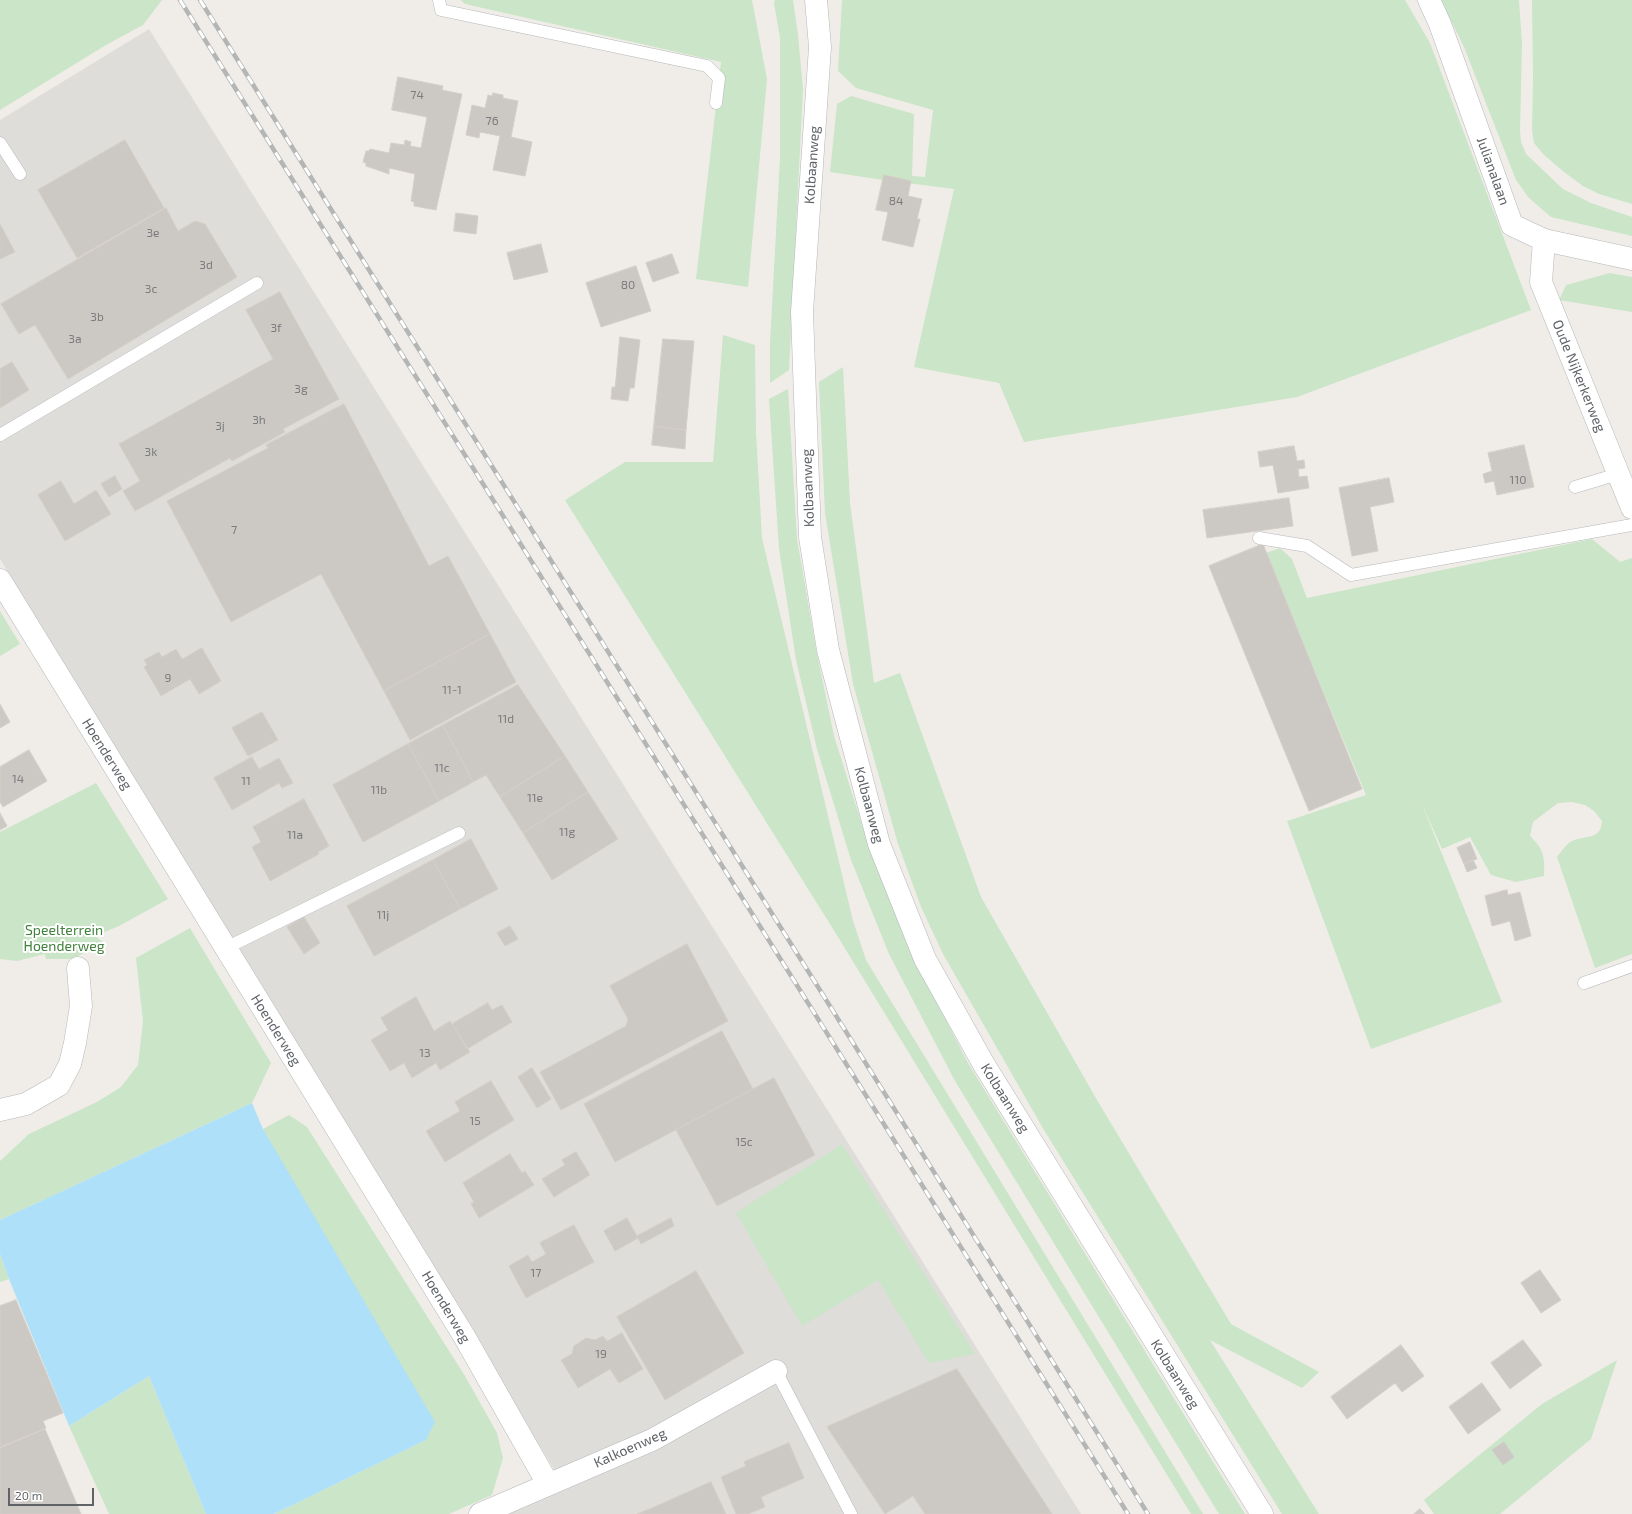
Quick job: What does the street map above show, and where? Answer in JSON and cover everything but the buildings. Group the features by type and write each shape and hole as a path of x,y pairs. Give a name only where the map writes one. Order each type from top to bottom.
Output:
{"street":[{"name":"Kolbaanweg","path":"816,0 820,47 802,312 810,537 828,650 879,844 925,959 983,1062 1262,1514"},
{"name":"Julianalaan","path":"1429,0 1440,24 1512,226 1544,240 1632,259"},
{"name":"Oude Nijkerkerweg","path":"1544,240 1541,282 1632,508"},
{"name":"Hoenderweg","path":"0,580 464,1336 548,1484"},
{"path":"0,1110 26,1104 59,1085 70,1064 75,1043 81,1006 78,968"},
{"name":"Kalkoenweg","path":"480,1514 652,1440 776,1371"}],"lane":[{"path":"439,0 441,10 707,66 719,78 716,103"},
{"path":"0,143 20,174"},
{"path":"0,435 257,283"},
{"path":"1575,487 1618,474"},
{"path":"1259,538 1306,546 1351,575 1632,525"},
{"path":"226,948 459,833"},
{"path":"1584,982 1632,966"},
{"path":"776,1371 850,1514"}],"shaded area":[{"path":"149,29 1081,1514 497,1514 563,1484 0,559 0,120"}],"green space":[{"path":"0,0 162,0 143,25 106,45 0,110"},
{"path":"461,0 752,0 767,79 748,287 696,279 721,62 465,4"},
{"path":"775,0 793,0 803,89 789,370 770,383 770,343 780,158 780,38 774,3"},
{"path":"842,0 1405,0 1430,43 1531,310 1297,397 1024,442 999,383 914,367 954,189 830,172 837,104 851,96 914,114 912,176 925,177 933,110 856,88 838,71"},
{"path":"1441,0 1519,0 1522,44 1520,131 1521,142 1526,154 1563,189 1591,203 1632,217 1632,236 1551,217 1529,198 1516,180 1464,47"},
{"path":"1532,0 1632,0 1632,204 1599,194 1583,186 1543,154 1534,143 1532,131"},
{"path":"1610,273 1632,277 1632,312 1559,300 1566,285"},
{"path":"723,335 755,345 756,432 762,538 853,921 866,960 1203,1514 1191,1514 838,937 565,500 625,462 713,462"},
{"path":"843,367 850,503 874,683 900,673 981,897 1097,1100 1231,1324 1319,1372 1302,1388 1210,1340 1319,1514 1282,1514 1044,1130 943,954 921,907 898,844 853,684 825,513 819,382"},
{"path":"788,389 797,539 816,649 834,736 869,847 907,944 968,1063 1245,1514 1219,1514 955,1081 889,954 851,860 817,749 796,660 779,549 769,399"},
{"path":"1592,539 1620,562 1632,558 1632,954 1595,968 1557,857 1570,842 1595,835 1599,832 1602,821 1594,811 1585,805 1572,802 1558,803 1533,822 1530,836 1538,845 1543,854 1544,876 1516,882 1491,875 1470,837 1442,849 1421,802 1502,1002 1371,1049 1287,821 1366,795 1266,553 1280,548 1292,559 1307,598"},
{"path":"0,611 20,644 0,656"},
{"name":"Speelterrein Hoenderweg","path":"96,783 168,899 119,926 95,936 103,942 73,959 46,959 45,954 17,961 0,959 0,832"},
{"path":"190,928 271,1063 252,1103 0,1220 0,1161 29,1134 97,1102 121,1087 138,1065 143,1021 136,958"},
{"path":"289,1115 307,1127 465,1376 497,1433 503,1458 492,1495 449,1514 274,1514 426,1440 263,1129"},
{"path":"842,1144 975,1354 929,1363 878,1280 802,1326 736,1213"},
{"path":"0,1254 9,1279 0,1282"},
{"path":"1617,1360 1591,1439 1500,1514 1434,1514 1424,1500 1542,1404"},
{"path":"149,1376 206,1514 109,1514 69,1426"}],"water":[{"path":"252,1103 263,1129 435,1422 426,1440 274,1514 206,1514 149,1376 69,1426 0,1254 0,1220"}],"railway":[{"path":"180,0 1128,1514"},
{"path":"200,0 1148,1514"}]}
